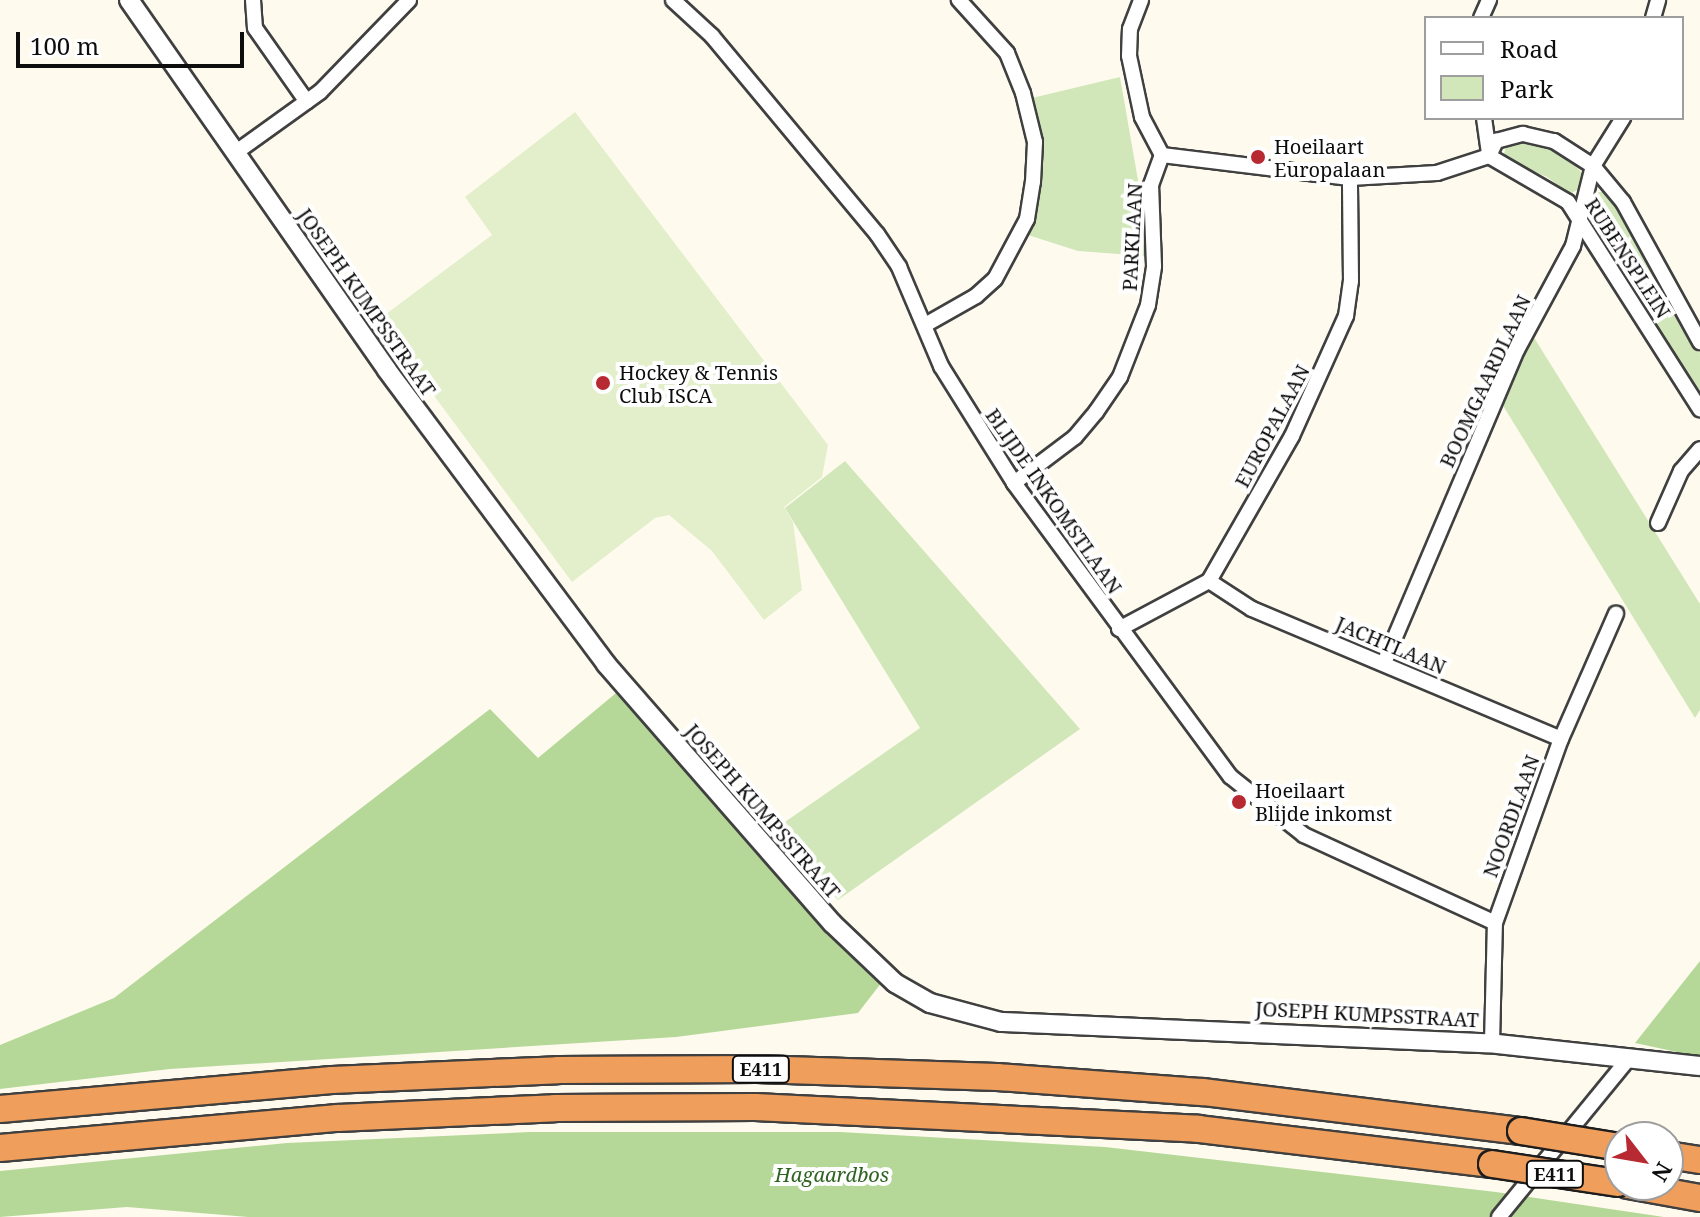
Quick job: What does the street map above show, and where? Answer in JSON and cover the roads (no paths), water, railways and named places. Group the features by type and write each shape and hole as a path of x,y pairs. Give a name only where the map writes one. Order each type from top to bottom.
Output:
{"highway":[{"name":"E411","path":"0,1109 332,1080 558,1070 757,1069 997,1077 1203,1092 1521,1131 1604,1144"},
{"name":"E411","path":"0,1148 338,1118 555,1108 755,1107 1198,1129 1492,1164 1604,1181"}],"street":[{"name":"JOSEPH KUMPSSTRAAT","path":"129,0 387,370 606,664 851,944 895,983 930,1003 1001,1022 1492,1043 1700,1066"},
{"path":"253,0 255,28 307,102"},
{"path":"235,153 307,102 409,0"},
{"name":"BLIJDE INKOMSTLAAN","path":"673,0 749,78 877,234 899,267 941,366 1014,483 1231,777 1265,809 1304,835 1480,912 1495,923"},
{"path":"925,325 976,296 995,279 1027,219 1033,182 1035,142 1023,93 1007,53 959,0"},
{"path":"1141,0 1130,29 1132,83 1162,155 1350,178 1437,173 1489,156 1484,120"},
{"name":"BOOMGAARDLAAN","path":"1384,663 1517,350 1582,221 1593,166 1622,120"},
{"name":"RUBENSPLEIN","path":"1700,342 1623,202 1593,166 1561,145 1523,134 1496,141 1489,156 1557,192 1582,221 1700,409"},
{"name":"PARKLAAN","path":"1014,483 1075,437 1120,377 1137,340 1154,266 1151,185 1162,155"},
{"name":"EUROPALAAN","path":"1209,581 1228,541 1265,489 1334,349 1351,281 1350,178"},
{"path":"1658,523 1681,471 1700,449"},
{"path":"1119,629 1209,581"},
{"name":"JACHTLAAN","path":"1209,581 1252,609 1561,739"},
{"name":"NOORDLAAN","path":"1492,1043 1495,923 1561,739 1616,614"},
{"path":"1499,1217 1630,1057"}],"place":[{"name":"Hoeilaart Europalaan","path":"1258,157"},
{"name":"Hockey & Tennis Club ISCA","path":"603,383"},
{"name":"Hoeilaart Blijde inkomst","path":"1239,802"}],"park label":[{"name":"Hagaardbos","path":"832,1174"}]}
